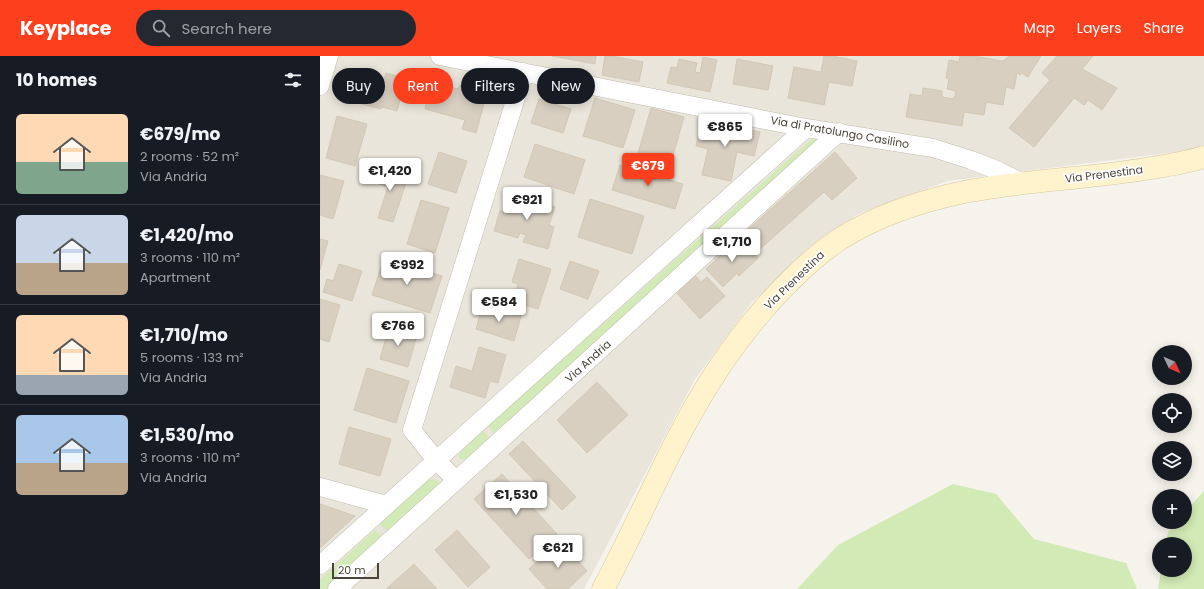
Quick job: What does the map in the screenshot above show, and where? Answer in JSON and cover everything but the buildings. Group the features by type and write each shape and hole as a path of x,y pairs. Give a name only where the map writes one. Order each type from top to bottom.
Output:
{"main road":[{"name":"Via Prenestina","path":"602,589 627,543 685,426 724,359 768,304 820,253 838,240 856,230 887,216 944,196 1023,183 1118,173 1197,159"}],"street":[{"path":"320,86 329,56"},
{"name":"Via di Pratolungo Casilino","path":"440,56 503,68"},
{"name":"Via di Pratolungo Casilino","path":"529,73 806,128 839,132 941,150 982,164 1023,183"},
{"path":"456,480 436,460 412,430 514,104"},
{"path":"320,565 806,128"},
{"name":"Via Andria","path":"337,589 839,132"},
{"path":"320,487 386,505"}],"shaded area":[{"path":"320,56 1204,56 1204,145 1191,150 947,181 856,215 752,302 695,379 584,589 320,589"}],"green space":[{"path":"815,138 820,143 497,437 488,426 807,143"},
{"path":"483,431 493,442 467,461 459,458 459,454"},
{"path":"432,479 438,482 439,487 390,534 380,524 428,480"},
{"path":"953,484 996,494 1034,539 1126,563 1137,589 797,589 838,545"},
{"path":"1204,491 1204,589 1158,589 1160,577 1192,577 1192,537 1167,537 1168,532 1171,529 1192,529 1192,504"},
{"path":"375,530 384,539 329,589 320,589 320,580"}]}
